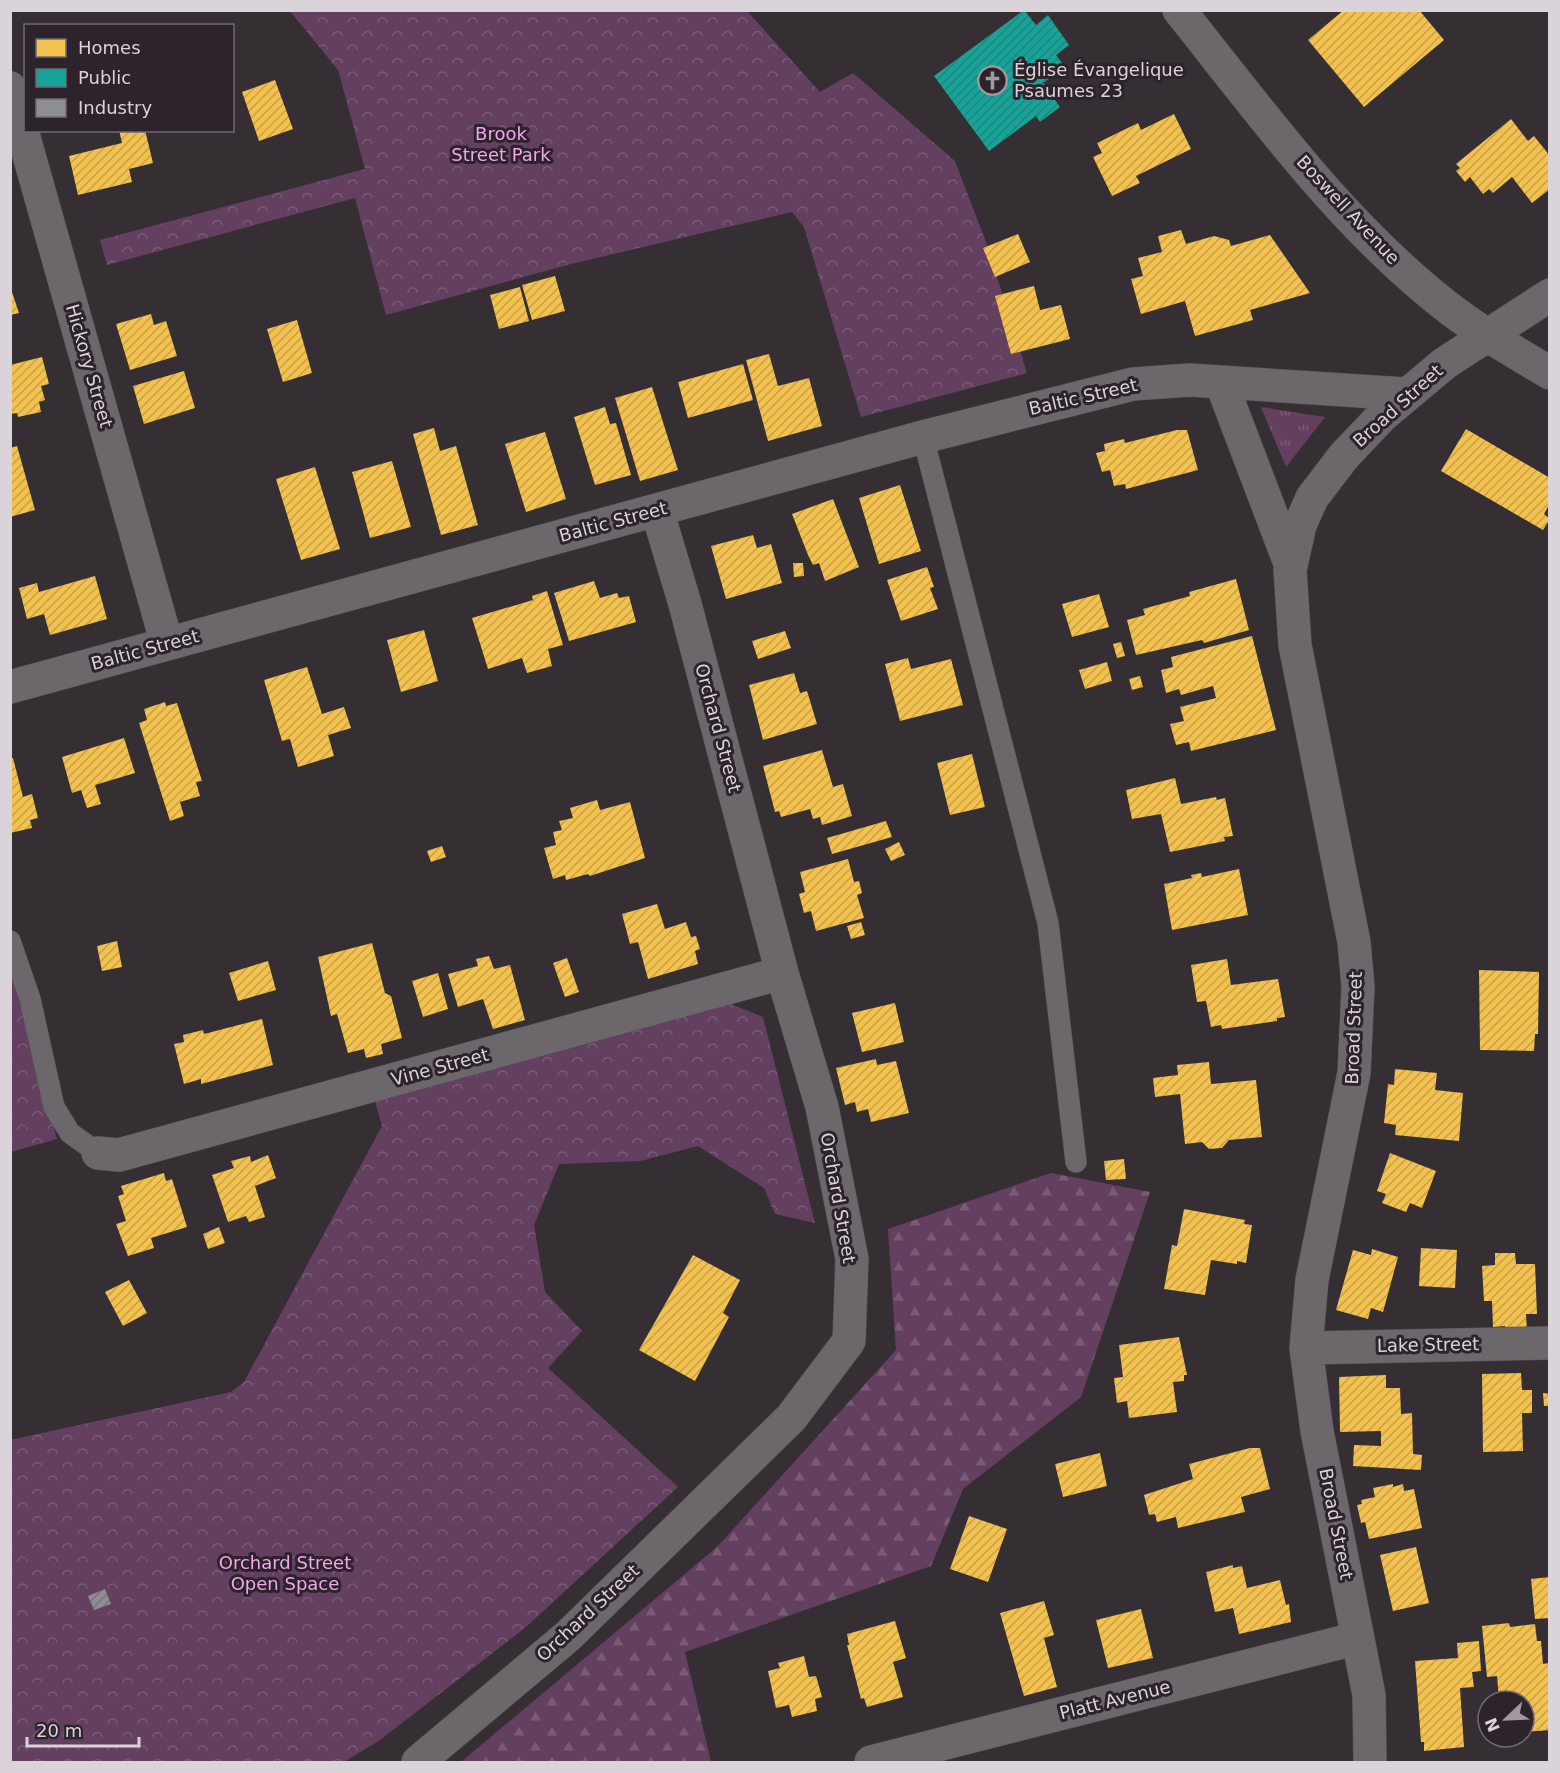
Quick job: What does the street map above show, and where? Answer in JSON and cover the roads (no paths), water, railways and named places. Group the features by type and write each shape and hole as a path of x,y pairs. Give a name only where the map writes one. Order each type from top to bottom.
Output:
{"street":[{"name":"Boswell Avenue","path":"1179,10 1344,211 1433,296 1488,335 1550,373"},
{"name":"Hickory Street","path":"10,88 167,644"},
{"name":"Broad Street","path":"1370,1762 1369,1695 1317,1431 1306,1348 1312,1280 1351,1093 1357,1048 1359,987 1354,942 1295,645 1290,588 1291,566 1300,525 1312,498 1366,432 1406,394 1488,335 1550,295"},
{"name":"Baltic Street","path":"10,687 923,437 1132,384 1171,380 1406,394"},
{"path":"1221,382 1291,566"},
{"name":"Orchard Street","path":"418,1762 568,1636 791,1418 849,1341 852,1259 822,1107 782,973 688,616 657,510"},
{"name":"Vine Street","path":"98,1153 119,1155 782,973"},
{"name":"Lake Street","path":"1306,1348 1550,1343"},
{"name":"Platt Avenue","path":"871,1762 1359,1638"}],"lane":[{"path":"923,437 1048,923 1076,1162"},
{"path":"10,941 30,999 54,1107 70,1133 98,1153"}],"place":[{"name":"Église Évangelique Psaumes 23","path":"993,80"}],"park label":[{"name":"Brook Street Park","path":"501,144"},
{"name":"Orchard Street Open Space","path":"285,1573"}]}
